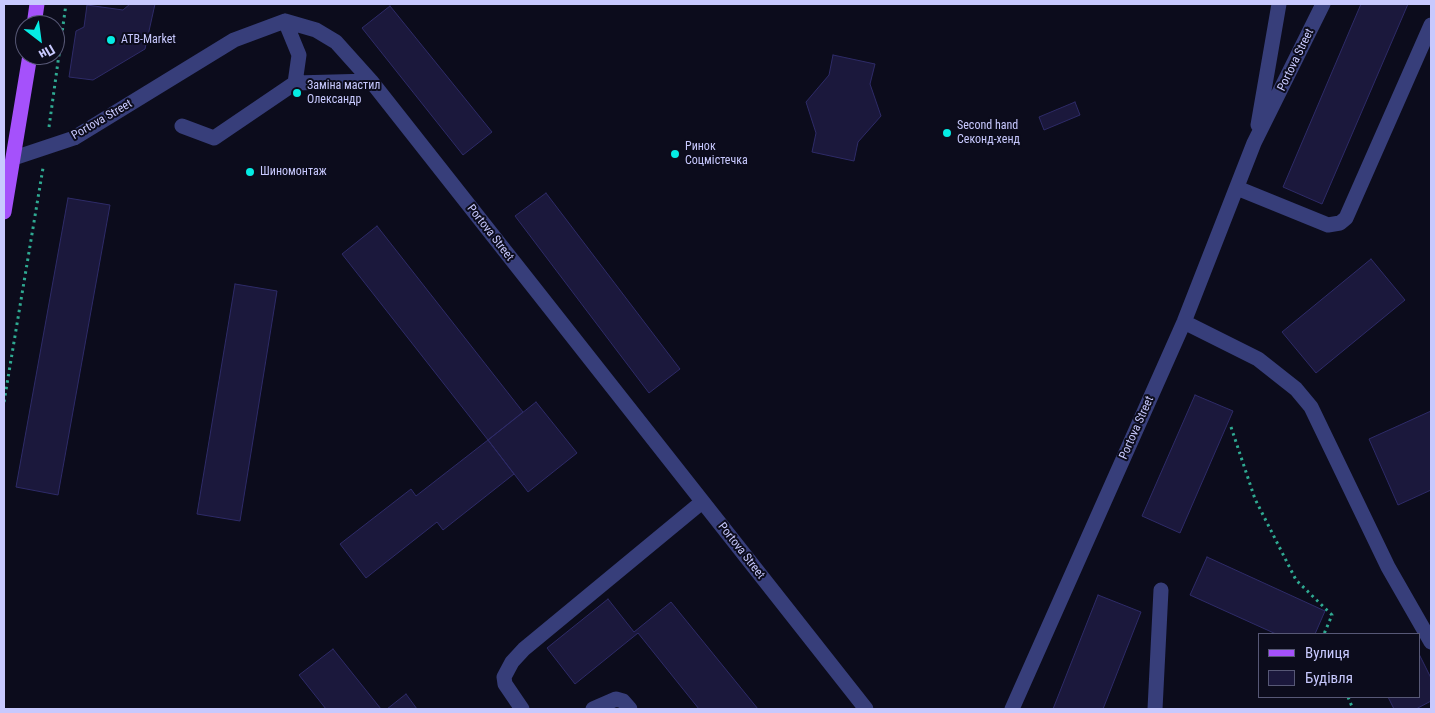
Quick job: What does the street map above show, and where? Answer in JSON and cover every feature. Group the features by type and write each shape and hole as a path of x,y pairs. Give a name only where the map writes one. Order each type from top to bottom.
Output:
{"main road":[{"path":"4,212 9,158 28,65"}],"street":[{"name":"Portova Street","path":"1254,143 1280,4"},
{"name":"Portova Street","path":"1012,709 1184,322 1254,143 1323,4"},
{"name":"Portova Street","path":"9,158 74,138 234,40 285,21 316,30 336,42 371,81 866,709"},
{"path":"285,21 299,55 295,83"},
{"path":"1237,188 1328,225 1340,223 1346,218 1431,25"},
{"path":"182,126 214,138 295,83 371,81"},
{"path":"1184,322 1258,359 1296,389 1311,407 1388,567 1431,642"},
{"path":"522,709 505,684 504,677 512,662 524,649 702,502"},
{"path":"1154,709 1161,590"},
{"path":"593,709 616,700 623,701 630,709"}],"path":[{"path":"4,402 46,147 66,4"},
{"path":"1231,427 1255,499 1296,580 1332,615 1324,633"}],"building":[{"name":"ATB-Market","path":"130,4 155,4 145,49 93,80 69,77 76,31 84,27 87,5 123,10"},
{"path":"1361,4 1408,4 1322,204 1283,187"},
{"path":"390,6 492,132 463,155 362,28"},
{"path":"833,55 875,64 870,84 881,116 858,142 854,161 812,152 816,133 806,102 829,75"},
{"path":"1075,102 1080,115 1044,130 1039,117"},
{"path":"546,193 680,369 649,393 515,216"},
{"path":"68,198 110,205 58,495 16,487"},
{"path":"377,226 523,412 488,440 342,254"},
{"path":"1371,259 1405,300 1316,373 1282,332"},
{"path":"235,284 277,291 240,521 197,514"},
{"path":"1195,395 1233,411 1180,533 1142,516"},
{"path":"536,402 577,453 528,492 488,440"},
{"path":"1431,411 1431,490 1398,505 1369,439"},
{"path":"488,440 514,474 443,530 437,522 366,578 340,544 411,489 416,496"},
{"path":"1207,557 1325,611 1315,633 1274,633 1190,595"},
{"path":"1098,595 1141,612 1103,709 1053,709"},
{"path":"608,599 634,632 671,602 758,709 699,709 638,633 575,684 547,648"},
{"path":"333,649 381,709 326,709 299,675"},
{"path":"1420,656 1431,678 1431,701 1416,709 1394,709 1388,698 1420,698"},
{"path":"406,694 417,709 387,709"}],"place":[{"name":"ATB-Market","path":"111,40"},
{"name":"Заміна мастил Олександр","path":"297,93"},
{"name":"Second hand Секонд-хенд","path":"947,133"},
{"name":"Ринок Соцмістечка","path":"675,154"},
{"name":"Шиномонтаж","path":"250,172"}]}
